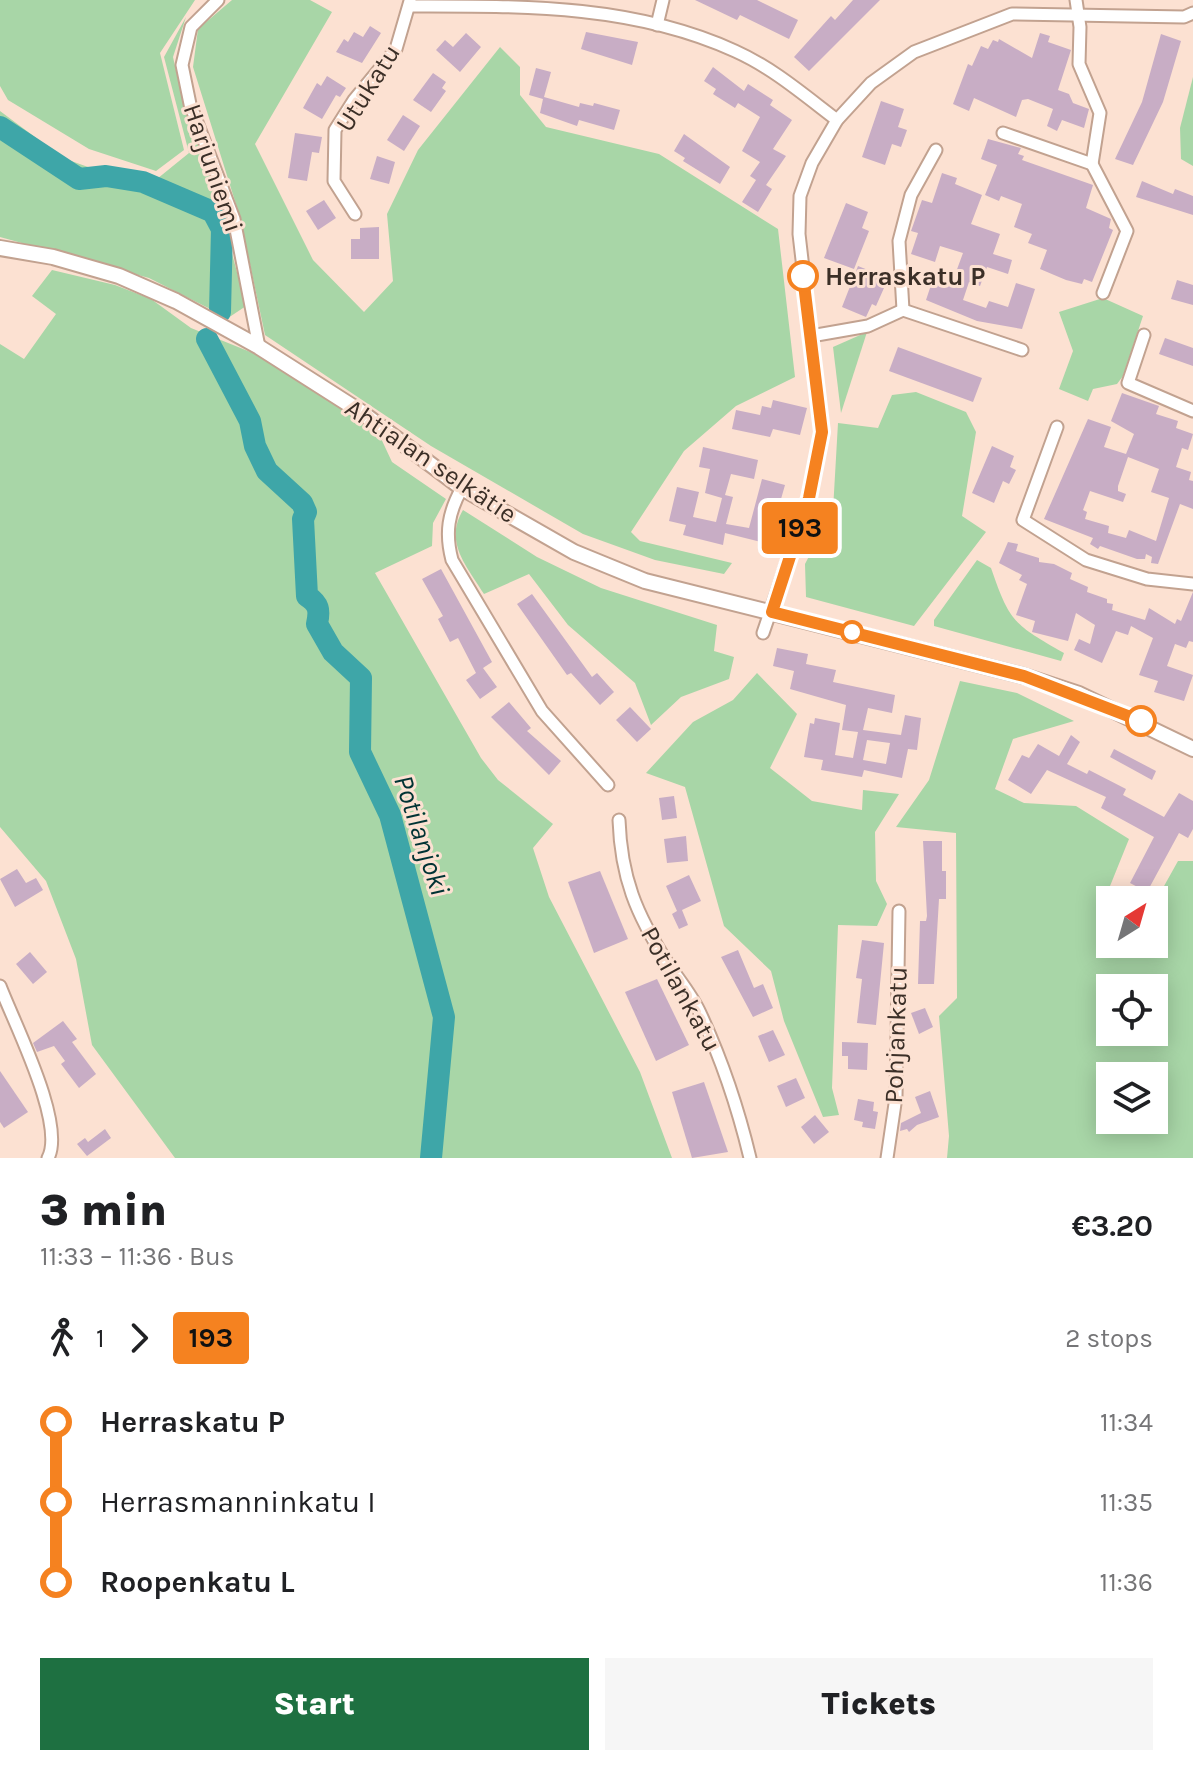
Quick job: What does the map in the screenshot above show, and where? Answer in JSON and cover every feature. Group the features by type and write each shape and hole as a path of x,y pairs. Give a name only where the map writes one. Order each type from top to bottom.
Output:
{"street":[{"name":"Harjuniemi","path":"218,0 191,27 182,65 190,104 234,219 259,347"},
{"path":"657,25 663,0"},
{"path":"410,3 589,10 657,25 735,51 777,75 837,120"},
{"name":"Utukatu","path":"355,214 334,181 335,130 354,100 396,49 410,3"},
{"path":"1076,6 1079,64 1100,113 1092,164 1127,231 1103,293"},
{"path":"763,633 809,498 822,432 799,234 800,196 812,163 837,120 871,83 914,52 1012,14 1076,6 1184,17 1193,13"},
{"path":"1003,133 1092,164"},
{"path":"903,310 899,241 911,195 936,150"},
{"name":"Ahtialan selkätie","path":"0,248 53,257 119,276 176,301 259,347 361,412 462,488 588,558 645,581 1024,676 1091,699 1193,749"},
{"path":"811,336 868,326 903,310 1022,350"},
{"path":"1144,335 1128,383 1193,411"},
{"path":"1057,427 1023,520 1086,560 1147,579 1193,584"},
{"path":"462,488 446,536 452,560 542,711 608,785"},
{"name":"Potilankatu","path":"619,820 620,860 631,897 657,946 699,1011 733,1092 750,1158"},
{"name":"Pohjankatu","path":"887,1158 896,1097 899,911"},
{"path":"0,986 50,1117 53,1149 48,1158"}],"green space":[{"path":"0,0 195,0 160,53 184,150 156,171 89,149 8,100 0,86"},
{"path":"232,0 310,0 332,12 255,144 313,260 364,312 393,281 387,214 418,150 500,47 520,67 520,95 546,127 659,154 778,229 795,377 736,406 684,451 631,532 640,541 732,563 724,574 655,560 583,534 431,446 265,335 240,217 193,67 198,29"},
{"path":"186,17 173,57 184,106 207,160 246,306 228,318 149,278 0,237 0,111 63,158 102,172 152,183 189,153 164,57"},
{"path":"1193,77 1193,166 1181,159 1180,128"},
{"path":"52,270 115,285 151,299 191,328 265,358 378,432 392,462 446,499 433,523 432,546 375,573 481,758 498,780 553,824 533,848 549,897 640,1072 672,1158 175,1158 92,1045 76,959 46,881 0,827 0,344 24,359 56,314 32,296"},
{"path":"1103,298 1143,316 1123,376 1117,384 1093,389 1088,401 1059,389 1073,351 1059,312"},
{"path":"867,332 841,413 833,347"},
{"path":"916,392 966,412 976,432 962,516 986,532 914,626 806,597 805,564 833,510 838,423 878,428 892,395"},
{"path":"463,510 537,557 601,588 717,625 714,651 734,657 729,679 681,697 651,725 635,683 568,625 529,574 484,594 464,563 457,543 458,522"},
{"path":"977,560 991,568 1003,600 1016,620 1064,653 1061,661 934,626 934,620"},
{"path":"757,673 797,714 770,768 812,801 862,810 863,790 899,794 875,832 876,881 887,904 877,926 838,925 832,1088 839,1115 823,1117 784,1021 771,971 724,926 685,787 646,773 693,722 733,700"},
{"path":"960,681 1017,693 1074,721 1013,739 995,789 1024,803 1076,806 1129,839 1110,886 1096,886 1096,958 1168,958 1168,886 1164,886 1178,861 1193,861 1193,1158 947,1158 949,1136 939,1016 957,998 956,833 896,827 929,780"}],"building":[{"path":"695,0 757,0 798,20 789,39 740,15 737,20"},
{"path":"853,0 880,0 809,71 794,57 831,16 835,20"},
{"path":"370,26 381,33 362,63 336,52 344,39 348,42 354,32 363,37"},
{"path":"586,32 638,42 632,65 581,49"},
{"path":"466,33 481,47 460,72 436,50 445,40 453,47"},
{"path":"1040,33 1050,36 1048,42 1071,50 1058,90 1069,94 1073,103 1089,109 1084,128 1062,120 1057,131 1047,126 1053,109 1028,99 1022,100 1016,117 974,98 969,111 953,104 968,64 972,66 981,46 988,49 993,40 998,42 999,39 1032,58"},
{"path":"1161,34 1181,41 1163,102 1133,165 1115,159 1142,102"},
{"path":"713,67 744,91 748,84 773,100 770,105 792,120 773,149 786,156 766,185 772,189 758,212 742,202 756,180 750,176 760,162 742,151 760,117 738,103 735,108 713,94 716,89 704,81"},
{"path":"536,68 551,72 544,97 579,107 580,103 593,106 594,103 620,110 614,130 579,120 577,126 540,113 543,99 529,95"},
{"path":"433,73 446,82 442,88 446,91 431,112 413,100"},
{"path":"327,76 346,88 340,97 336,95 322,119 303,108 317,83 321,86"},
{"path":"881,101 904,109 898,127 907,130 901,147 892,144 885,165 862,157"},
{"path":"403,115 420,126 404,151 387,140"},
{"path":"295,133 322,137 319,153 312,152 307,181 288,178"},
{"path":"684,134 730,167 720,184 683,161 685,158 674,151"},
{"path":"988,139 1021,148 1018,154 1024,156 1022,160 1093,185 1086,208 1111,219 1109,228 1113,230 1092,282 1084,279 1082,284 1066,280 1040,269 1047,250 1028,243 1032,234 1014,227 1022,204 1001,196 999,201 985,195 997,165 981,159"},
{"path":"377,156 395,162 389,184 370,179"},
{"path":"942,173 957,178 955,184 982,195 971,224 1000,234 993,254 1012,260 1008,274 987,267 980,286 969,282 963,300 986,308 989,301 1008,307 1016,283 1035,289 1022,329 977,321 926,300 934,276 952,283 963,253 940,246 935,262 911,254 918,233 911,231 922,200 932,203"},
{"path":"1142,181 1173,194 1175,189 1193,196 1193,215 1136,197"},
{"path":"324,200 336,218 318,230 306,211"},
{"path":"846,203 868,212 862,228 869,231 854,269 824,258"},
{"path":"379,227 379,259 351,259 351,239 360,239 360,228"},
{"path":"858,266 883,276 879,286 884,288 876,306 872,304 866,317 842,307"},
{"path":"1177,280 1193,285 1193,305 1171,299"},
{"path":"1165,338 1193,348 1193,366 1159,354"},
{"path":"898,347 982,378 973,402 889,371"},
{"path":"1122,393 1159,406 1156,414 1178,421 1176,428 1193,434 1188,450 1182,448 1176,467 1191,472 1189,480 1193,481 1193,509 1180,504 1158,564 1151,563 1152,557 1146,554 1145,559 1137,559 1100,546 1098,549 1090,544 1093,538 1044,519 1088,419 1111,427 1104,447 1126,454 1134,434 1111,421","holes":["1128,457 1159,469 1151,492 1169,498 1156,541 1129,530 1126,538 1108,533 1109,526 1085,519 1087,512 1083,510 1090,491 1123,502 1126,494 1118,491 1118,486"]},
{"path":"773,400 807,408 800,435 773,429 770,437 732,429 736,410 760,415 762,406 771,408"},
{"path":"992,446 1014,456 1010,467 1016,470 1009,484 1003,481 994,503 972,493"},
{"path":"703,447 758,460 754,479 731,474 725,495 733,497 726,524 749,528 762,479 785,485 779,506 796,510 793,519 772,514 765,543 725,533 723,545 683,535 686,525 669,521 677,487 699,492 693,517 716,522 722,498 705,493 710,469 699,467"},
{"path":"1008,542 1018,544 1016,551 1072,573 1070,579 1088,587 1087,592 1107,599 1107,603 1113,604 1112,610 1145,620 1149,608 1175,624 1177,619 1181,621 1193,592 1193,642 1189,641 1186,648 1175,644 1167,666 1193,675 1184,701 1154,692 1158,681 1139,675 1153,638 1131,626 1128,635 1116,631 1102,663 1074,650 1079,639 1090,644 1095,625 1076,613 1068,641 1032,632 1035,621 1016,615 1027,584 1019,580 1022,575 999,563"},
{"path":"441,569 492,662 483,668 497,687 480,699 466,680 476,673 458,638 450,642 438,619 443,616 422,579"},
{"path":"532,594 592,677 597,673 614,692 600,705 571,673 567,675 517,604"},
{"path":"777,648 808,654 806,664 836,670 833,682 895,695 892,713 868,708 863,730 901,735 905,715 921,718 917,750 908,749 902,778 864,770 862,777 821,770 823,760 804,757 810,723 814,724 815,718 840,723 835,755 853,758 858,732 842,730 846,705 790,689 794,671 773,666","holes":["867,740 890,743 886,764 863,760"]},
{"path":"509,702 531,728 527,731 561,761 549,775 491,717"},
{"path":"630,707 651,729 637,742 616,720"},
{"path":"1071,735 1080,742 1067,764 1087,774 1089,770 1126,789 1123,795 1164,817 1179,793 1193,801 1193,829 1188,838 1179,833 1150,886 1130,883 1154,837 1101,808 1106,797 1047,770 1031,794 1008,780 1022,755 1029,758 1038,744 1059,756"},
{"path":"1114,749 1156,771 1152,780 1110,757"},
{"path":"674,796 677,818 662,820 659,798"},
{"path":"686,836 688,861 667,863 664,839"},
{"path":"923,841 942,841 942,871 946,871 946,899 939,899 934,984 918,984 920,921 926,921 927,916"},
{"path":"17,869 26,883 36,878 43,890 15,907 0,879"},
{"path":"600,871 628,939 594,953 568,882"},
{"path":"689,875 701,901 682,910 688,925 679,929 672,914 677,911 666,886"},
{"path":"862,940 884,943 876,1025 857,1023 862,979 856,978"},
{"path":"738,950 754,988 763,984 773,1008 753,1017 721,957"},
{"path":"30,952 47,972 33,984 16,964"},
{"path":"657,979 689,1045 656,1061 625,992"},
{"path":"925,1008 933,1027 919,1034 911,1013"},
{"path":"63,1021 77,1039 72,1042 96,1074 79,1088 61,1064 65,1061 54,1046 37,1052 33,1043"},
{"path":"773,1030 785,1055 769,1062 758,1036"},
{"path":"842,1042 868,1043 867,1070 848,1069 848,1056 842,1056"},
{"path":"0,1071 28,1112 4,1128 0,1122"},
{"path":"796,1078 805,1098 786,1107 777,1086"},
{"path":"704,1082 728,1152 692,1158 672,1092"},
{"path":"930,1091 939,1117 917,1125 909,1132 907,1129 900,1131 901,1123 921,1113 915,1097"},
{"path":"858,1099 874,1102 873,1111 878,1112 875,1129 862,1127 863,1122 854,1120"},
{"path":"815,1115 829,1132 814,1144 801,1127"},
{"path":"105,1129 111,1138 87,1156 77,1144 85,1138 88,1142"}],"waterway":[{"name":"Potilanjoki","path":"0,127 79,179 106,176 143,182 213,212 222,229 220,312"},
{"name":"Potilanjoki","path":"207,339 250,421 255,446 267,471 302,503 306,512 303,519 307,596 316,605 317,624 333,652 361,678 360,752 390,815 444,1017 431,1158"}],"bus line":[{"name":"193","path":"803,276 822,432 809,498 772,612 1024,676 1079,694 1141,721"}],"place":[{"name":"Herraskatu P","path":"803,276"}]}
